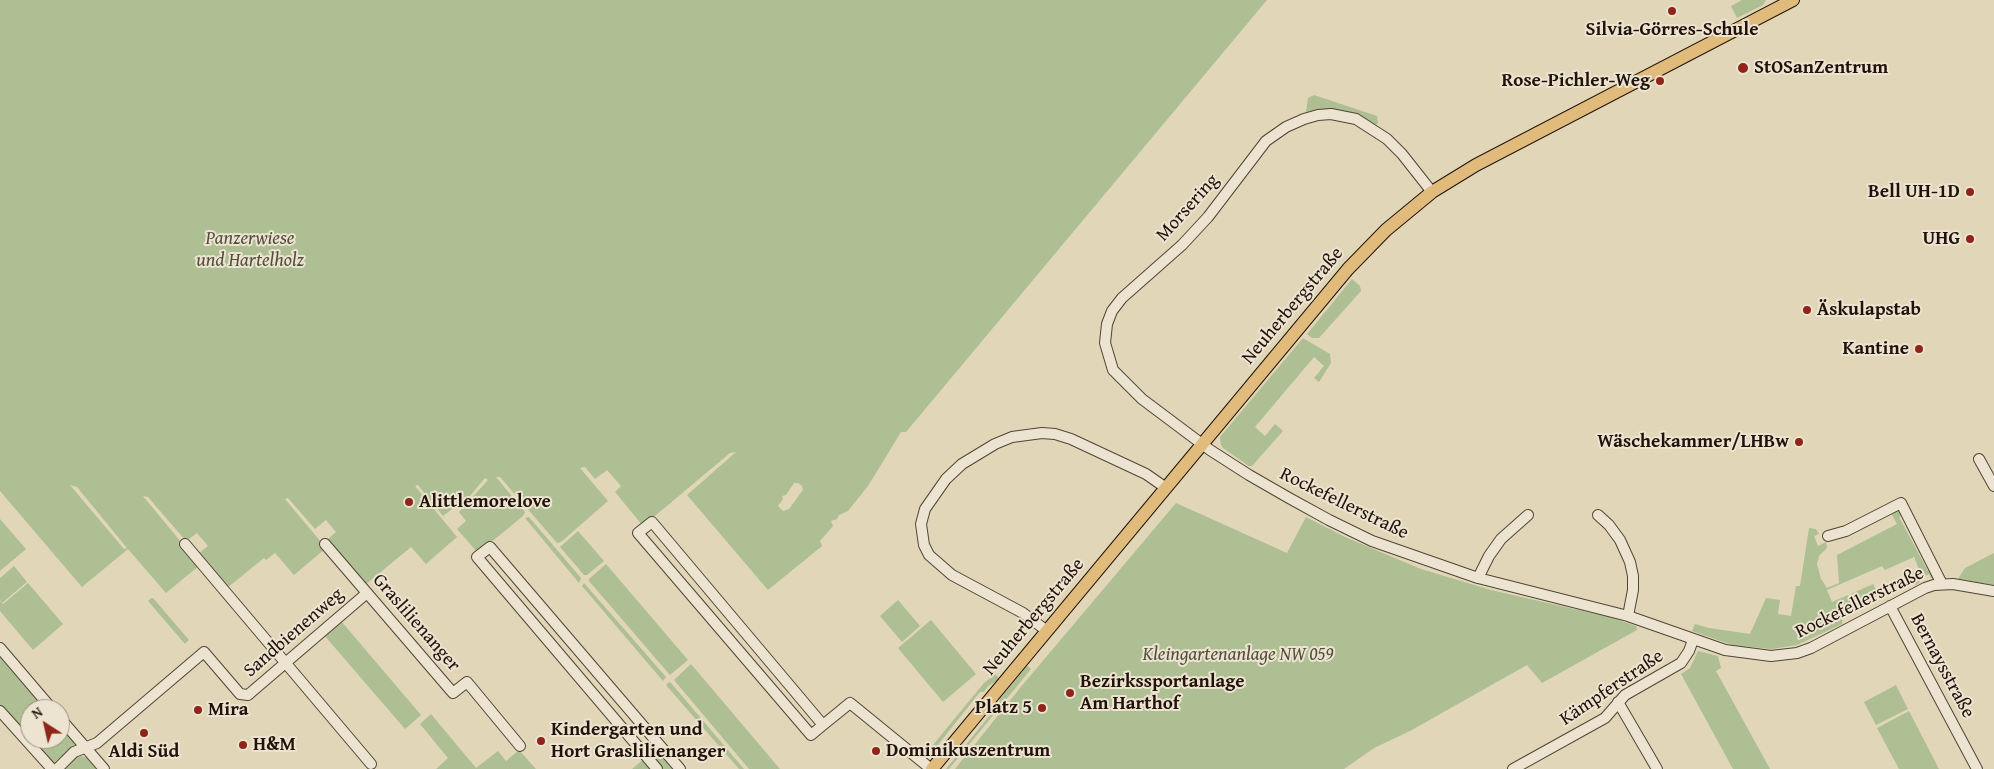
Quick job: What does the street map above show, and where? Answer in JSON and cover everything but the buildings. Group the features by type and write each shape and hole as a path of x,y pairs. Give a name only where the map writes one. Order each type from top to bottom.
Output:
{"main road":[{"name":"Neuherbergstraße","path":"931,769 1365,250 1412,207 1432,192 1476,165 1529,136 1793,0"}],"street":[{"name":"Morsering","path":"1203,444 1142,398 1113,370 1105,343 1105,334 1112,311 1122,298 1188,238 1208,217 1266,142 1276,133 1304,119 1331,114 1366,124 1387,139 1402,154 1432,192"},
{"path":"1047,631 1023,613 952,575 930,555 924,545 921,524 925,509 946,478 962,464 995,444 1020,436 1042,433 1071,439 1146,474 1166,488"},
{"name":"Rockefellerstraße","path":"1203,444 1249,475 1329,520 1372,541 1478,578 1628,616 1692,640 1752,655 1771,656 1797,653 1811,648 1925,588 1942,584 1994,591"},
{"path":"1980,459 1994,486"},
{"path":"1828,536 1846,531 1901,503 1942,584"},
{"path":"1478,578 1489,556 1501,539 1528,515"},
{"path":"1598,516 1609,525 1620,540 1630,562 1633,590 1628,616"},
{"path":"823,725 652,522 638,533 811,735 850,703 931,769"},
{"path":"185,544 371,764"},
{"name":"Graslilienanger","path":"325,544 453,693 467,682 520,746"},
{"path":"657,769 477,558 490,546 680,769"},
{"name":"Sandbienenweg","path":"87,748 97,744 204,652 240,694 248,695 367,593"},
{"path":"526,614 539,604"},
{"name":"Bernaysstraße","path":"1890,606 1977,769"},
{"path":"723,633 736,622"},
{"name":"Kämpferstraße","path":"1513,769 1605,718 1625,695 1681,663 1692,640"},
{"path":"0,648 43,699"},
{"path":"609,712 622,701"},
{"path":"1618,702 1657,769"},
{"path":"0,711 52,769"},
{"path":"70,729 104,769"},
{"path":"57,769 74,752 87,748"}],"green space":[{"name":"Panzerwiese und Hartelholz","path":"0,0 1267,0 906,432 901,432 868,486 848,511 831,521 833,526 820,541 822,546 768,590 687,495 736,452 730,453 643,526 615,492 621,486 607,470 595,479 585,467 580,468 608,501 561,542 557,543 500,477 496,477 525,512 523,516 478,553 457,529 466,521 459,512 488,480 485,478 459,509 456,506 443,516 418,485 415,486 457,537 426,564 411,547 365,585 327,540 336,532 326,520 315,529 288,498 285,499 326,548 294,575 275,553 266,560 264,558 227,588 198,554 208,546 197,533 186,541 148,497 143,496 200,565 166,593 128,549 82,587 0,491","holes":["794,483 802,486 803,490 789,509 783,511 778,506 783,499 782,496 786,495","70,485 77,487 127,548 124,549"]},
{"path":"1742,0 1766,0 1763,5 1737,18 1731,6"},
{"path":"1314,95 1377,116 1378,123 1376,125 1362,117 1328,109 1306,112 1308,98"},
{"path":"1352,279 1360,286 1361,291 1319,338 1312,338 1307,334"},
{"path":"1303,338 1330,354 1331,363 1319,382 1314,378 1324,366 1314,357 1255,427 1265,436 1275,424 1283,431 1252,466 1249,466 1223,448 1220,437"},
{"name":"Kleingartenanlage NW 059","path":"1176,503 1287,553 1306,517 1345,537 1421,569 1491,590 1613,618 1636,626 1637,630 1542,683 1527,665 1410,731 1374,748 1344,769 955,769 1020,688"},
{"path":"1899,509 1904,513 1899,517 1928,571 1932,570 1934,579 1929,574 1919,579 1920,582 1916,585 1911,580 1908,581 1904,576 1919,569 1914,557 1885,570 1882,566 1827,590 1832,602 1848,595 1855,609 1843,615 1842,624 1797,645 1772,649 1732,645 1692,631 1695,624 1750,634 1766,598 1780,600 1778,614 1791,616 1796,586 1800,586 1809,528 1816,529 1819,534 1814,536 1818,546 1826,542 1827,548 1819,556 1817,564 1821,579 1827,588 1839,583 1837,555 1897,524 1890,511"},
{"path":"529,517 581,578 579,583 525,518"},
{"path":"0,519 26,549 0,571"},
{"path":"578,531 604,561 587,575 584,575 560,547"},
{"path":"1994,553 1994,585 1958,579 1965,568"},
{"path":"606,564 688,660 670,675 589,581"},
{"path":"14,566 27,582 2,603 0,600 0,578"},
{"path":"28,583 63,624 33,650 0,611 0,601 3,604"},
{"path":"584,583 666,677 663,681 582,586"},
{"path":"1873,584 1879,595 1857,607 1851,594"},
{"path":"151,598 189,640 185,644 148,601"},
{"path":"898,600 920,626 902,642 880,616"},
{"path":"931,620 976,674 943,702 898,648"},
{"path":"341,621 421,715 405,729 324,635"},
{"path":"1698,651 1718,656 1721,668 1716,671 1770,769 1733,769 1681,674 1690,668"},
{"path":"0,655 37,699 20,699 20,729 0,706"},
{"path":"691,664 780,769 749,769 674,680"},
{"path":"1027,666 1031,669 949,769 946,769 999,704 1000,699"},
{"path":"995,674 999,678 997,681 988,686 984,692 980,692 933,751 933,754 923,757 984,683"},
{"path":"669,682 744,769 739,769 666,685"},
{"path":"1896,685 1908,709 1876,725 1864,702"},
{"path":"1909,711 1939,769 1899,769 1877,728"},
{"path":"431,714 476,768 498,751 506,761 519,750 536,769 436,769 448,758 420,724"},
{"path":"70,737 76,744 51,765 37,749 70,749"},
{"path":"658,747 677,769 632,769"},
{"path":"76,757 87,758 98,769 65,769"}],"place":[{"name":"Silvia-Görres-Schule","path":"1672,11"},
{"name":"StOSanZentrum","path":"1743,68"},
{"name":"Rose-Pichler-Weg","path":"1660,81"},
{"name":"Bell UH-1D","path":"1970,192"},
{"name":"UHG","path":"1970,239"},
{"name":"Äskulapstab","path":"1807,310"},
{"name":"Kantine","path":"1919,349"},
{"name":"Wäschekammer/LHBw","path":"1799,442"},
{"name":"Alittlemorelove","path":"409,502"},
{"name":"Bezirkssportanlage Am Harthof","path":"1070,693"},
{"name":"Platz 5","path":"1042,708"},
{"name":"Mira","path":"198,710"},
{"name":"Aldi Süd","path":"144,733"},
{"name":"Kindergarten und Hort Graslilienanger","path":"541,741"},
{"name":"H&M","path":"243,745"},
{"name":"Dominikuszentrum","path":"876,751"}]}
